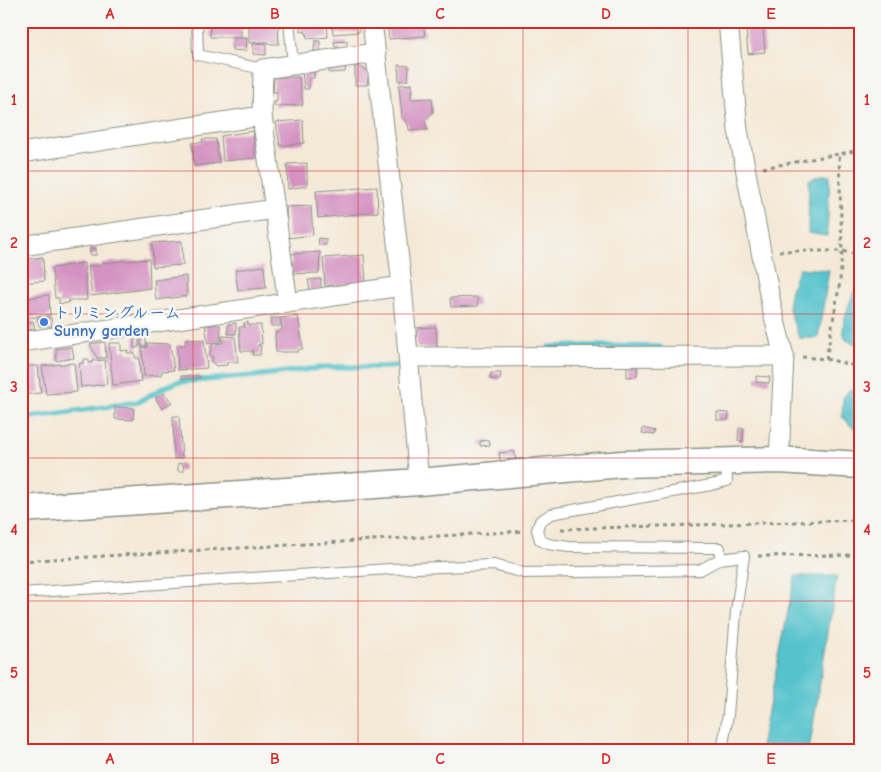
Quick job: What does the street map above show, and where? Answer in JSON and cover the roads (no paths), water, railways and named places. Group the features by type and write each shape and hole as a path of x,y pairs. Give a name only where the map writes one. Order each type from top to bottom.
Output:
{"street":[{"path":"372,21 402,286 419,482"},
{"path":"728,21 738,130 772,309 784,356 779,460"},
{"path":"288,303 262,116 263,69 375,53"},
{"path":"21,153 262,116"},
{"path":"21,246 275,209"},
{"path":"21,342 402,286"},
{"path":"409,357 784,356"},
{"path":"21,509 419,482 622,464 779,460 860,465"}],"lane":[{"path":"197,21 198,55 263,69"},
{"path":"290,21 293,64"},
{"path":"720,559 720,548 568,547 548,544 540,540 536,530 540,521 551,514 727,481 726,462"},
{"path":"21,593 390,569 494,565 524,573 700,570 720,559 744,556 736,612 728,715 722,751"}],"water":[{"path":"821,175 830,175 827,236 808,233 809,180"},
{"path":"799,268 829,270 818,338 799,338 788,307 791,289"},
{"path":"860,280 860,346 846,340 843,329 849,304"},
{"path":"860,388 860,430 853,428 842,417 843,398 849,390"},
{"path":"795,576 837,576 809,751 760,751"}],"waterway":[{"path":"549,347 660,347"},
{"path":"21,418 138,402 178,382 254,376 327,367 397,366"}],"place":[{"name":"トリミングルーム Sunny garden","path":"44,322"}]}
